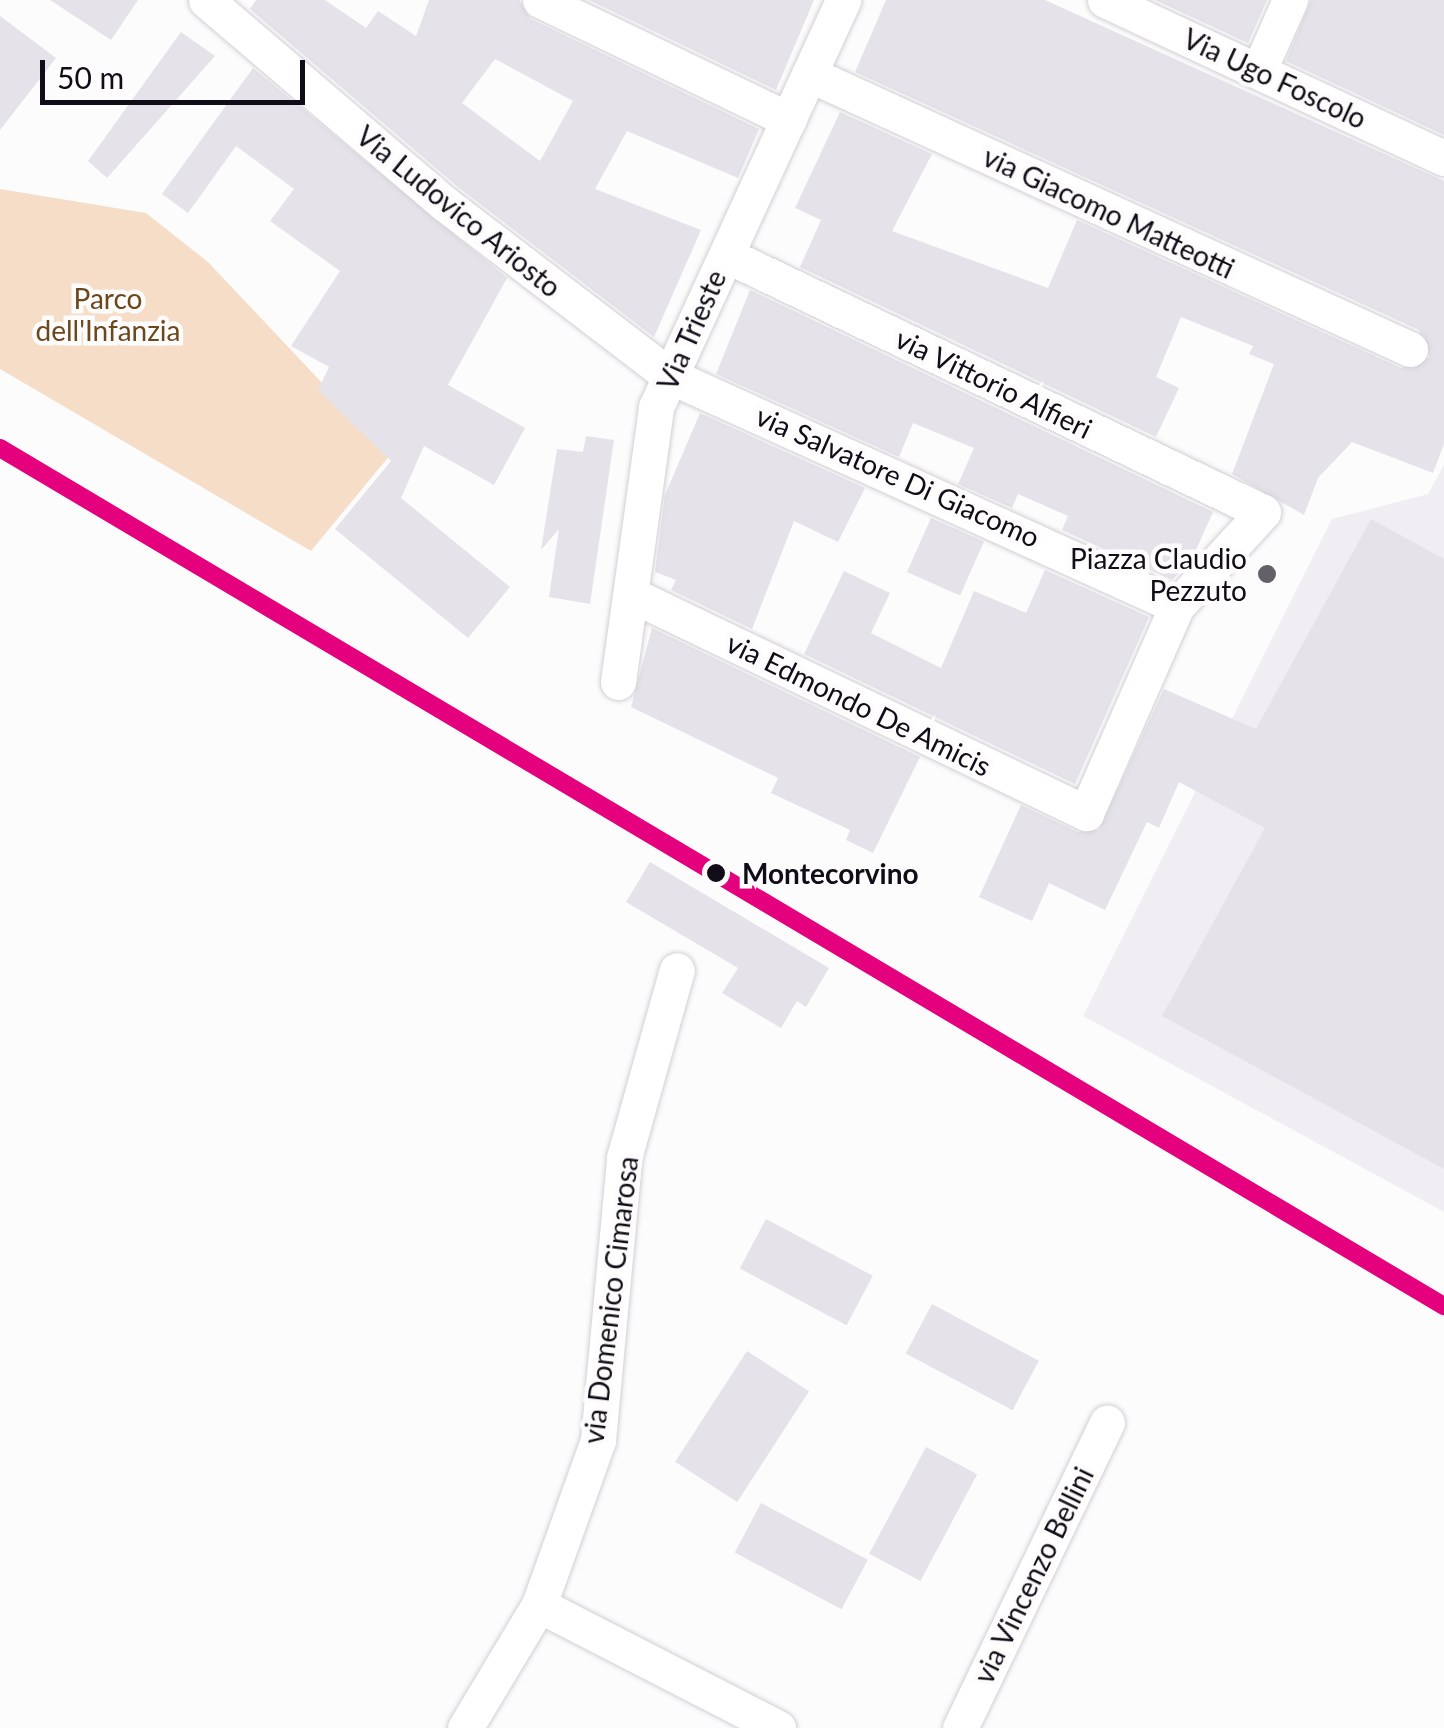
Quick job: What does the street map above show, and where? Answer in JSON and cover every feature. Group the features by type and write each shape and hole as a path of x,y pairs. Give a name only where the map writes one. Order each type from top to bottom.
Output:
{"street":[{"path":"540,0 789,120"},
{"name":"Via Trieste","path":"618,682 656,407 843,0"},
{"name":"Via Ugo Foscolo","path":"1105,0 1444,158"},
{"path":"1260,70 1290,0"},
{"name":"Via Ludovico Ariosto","path":"229,8 445,204 670,376"},
{"name":"via Giacomo Matteotti","path":"809,74 1410,349"},
{"name":"via Vittorio Alfieri","path":"726,254 1262,512 1178,606"},
{"name":"via Salvatore Di Giacomo","path":"670,376 1178,606"},
{"name":"via Edmondo De Amicis","path":"632,596 1086,812 1178,606"},
{"name":"via Domenico Cimarosa","path":"465,1728 538,1605 598,1440 624,1158 678,970"},
{"name":"via Vincenzo Bellini","path":"960,1728 1106,1422"},
{"path":"538,1605 778,1728"}],"shaded area":[{"path":"1444,465 1444,1212 1083,1016 1332,519 1428,494"}],"green space":[{"name":"Parco dell'Infanzia","path":"0,189 146,213 208,262 390,455 311,551 0,369"}],"building":[{"path":"50,0 138,0 111,40"},
{"path":"256,0 325,0 366,28 378,11 416,36 429,0 519,0 531,19 759,129 738,178 627,131 595,189 701,230 654,337 458,187 250,9","holes":["495,59 573,101 540,161 462,103"]},
{"path":"589,0 814,0 776,90"},
{"path":"886,0 1045,0 1444,181 1444,444 1433,473 1352,442 1318,478 1304,515 1232,474 1274,364 1249,354 1253,346 1181,317 1156,377 1179,388 1156,437 800,267 821,220 795,208 840,112 932,154 892,231 1048,288 1077,220 1401,368 1430,357 1419,330 855,72"},
{"path":"1155,0 1267,0 1248,43"},
{"path":"1311,0 1444,0 1444,135 1286,61"},
{"path":"0,16 56,58 0,130"},
{"path":"181,32 215,56 107,178 88,161"},
{"path":"253,68 507,278 448,385 525,428 494,485 424,446 401,498 510,587 468,638 335,529 391,461 318,390 329,367 291,346 340,271 270,221 294,189 236,146 188,213 162,194"},
{"path":"750,290 1213,512 1192,559 1172,580 1062,530 1068,516 1018,494 1012,508 958,484 974,448 913,423 899,457 716,374"},
{"path":"700,413 865,488 838,542 794,521 752,629 671,590 676,580 655,572 665,495"},
{"path":"586,436 614,440 590,604 549,597 559,529 541,550 557,449 583,452"},
{"path":"931,518 984,542 960,595 907,572"},
{"path":"1371,519 1444,559 1444,1169 1162,1016 1265,828 1179,782 1159,828 1147,822 1105,910 1049,883 1032,921 979,897 1021,805 1078,832 1099,830 1164,689 1256,729"},
{"path":"1045,570 1149,617 1075,784 804,654 844,571 890,593 871,633 941,668 974,591 1026,613"},
{"path":"652,628 920,757 873,853 846,840 850,830 771,793 778,778 631,707"},
{"path":"650,862 829,968 806,1007 797,1001 781,1028 722,993 738,968 626,902"},
{"path":"766,1219 873,1276 847,1325 740,1268"},
{"path":"932,1304 1039,1361 1013,1410 906,1353"},
{"path":"747,1351 809,1391 737,1502 675,1462"},
{"path":"926,1447 977,1474 920,1581 869,1554"},
{"path":"761,1503 868,1560 842,1609 735,1552"}],"transit line":[{"path":"0,448 1444,1306"}],"place":[{"name":"Piazza Claudio Pezzuto","path":"1267,574"},
{"name":"Montecorvino","path":"716,873"}]}
